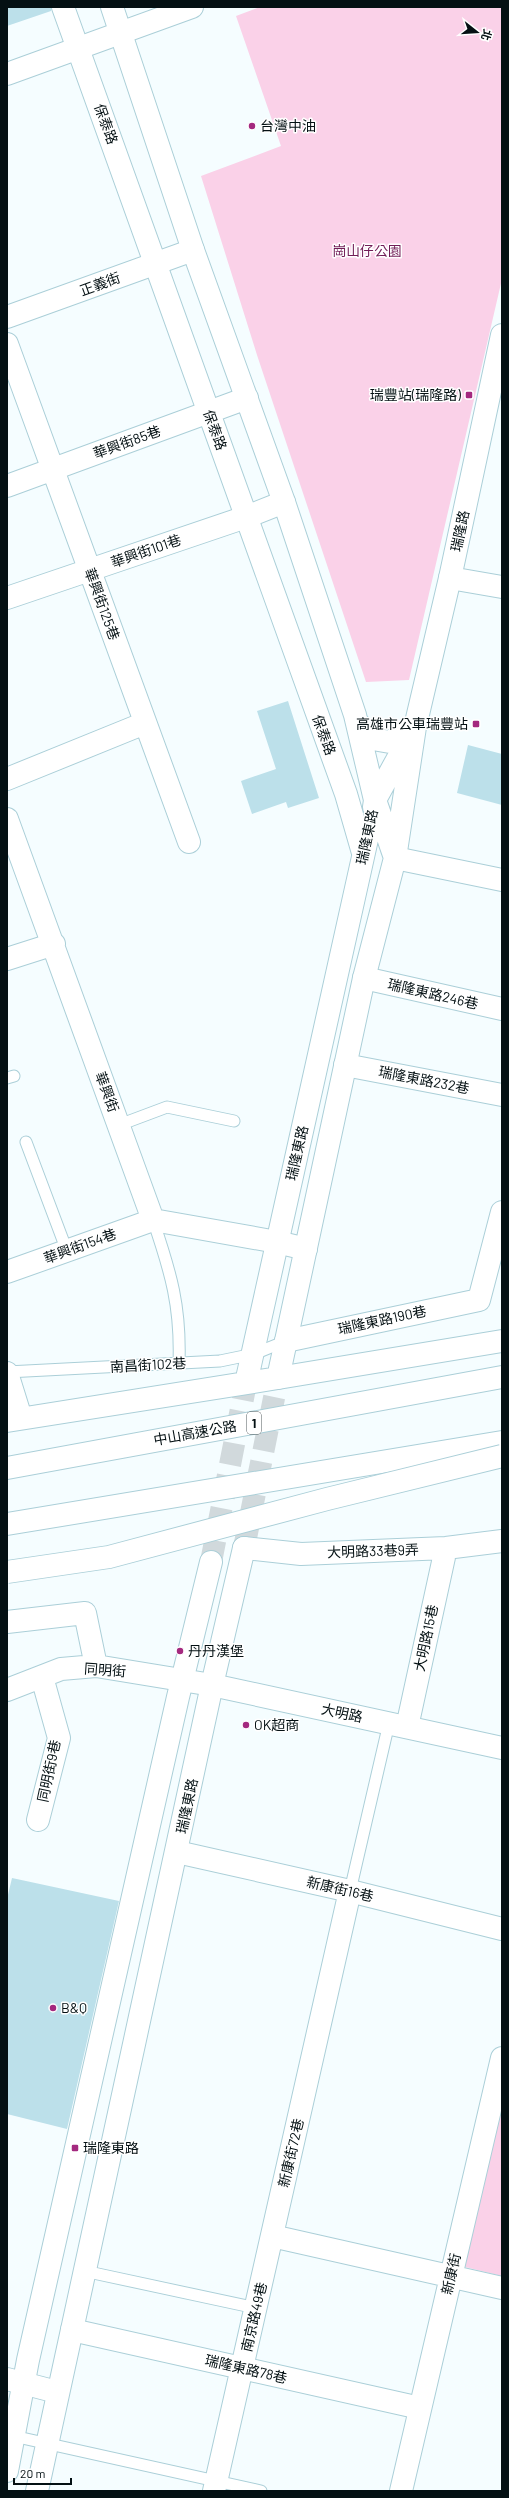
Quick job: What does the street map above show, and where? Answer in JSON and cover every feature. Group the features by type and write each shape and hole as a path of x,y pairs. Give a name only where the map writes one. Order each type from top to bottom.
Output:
{"main road":[{"name":"保泰路","path":"64,7 346,794 364,853"},
{"path":"112,7 193,250 284,502 358,723 363,756 375,800"},
{"path":"7,74 192,7"},
{"name":"正義街","path":"7,317 193,250"},
{"name":"瑞隆路","path":"395,858 415,726 499,368 502,335"},
{"name":"華興街125巷","path":"7,344 189,842"},
{"name":"華興街85巷","path":"7,486 247,398"},
{"name":"華興街101巷","path":"7,598 246,517 284,502"},
{"path":"450,578 502,587"},
{"path":"7,779 146,723"},
{"path":"358,723 367,738 390,742 415,726"},
{"name":"瑞隆路","path":"375,800 415,726"},
{"path":"346,794 403,806"},
{"name":"瑞隆東路","path":"246,1383 254,1354 277,1242 375,800"},
{"name":"瑞隆東路","path":"278,1378 364,978 395,858 375,800"},
{"name":"華興街","path":"7,819 154,1220"},
{"path":"395,858 502,880"},
{"path":"7,959 54,944"},
{"name":"瑞隆東路246巷","path":"364,978 502,1009"},
{"name":"瑞隆東路232巷","path":"345,1065 502,1095"},
{"name":"瑞隆東路190巷","path":"286,1341 479,1300 502,1212"},
{"path":"154,1220 277,1242 306,1249"},
{"name":"華興街154巷","path":"7,1272 154,1220"},
{"path":"14,1420 502,1341"},
{"name":"南昌街102巷","path":"7,1373 14,1420"},
{"name":"中山高速公路","path":"7,1468 502,1377"},
{"path":"7,1524 502,1442"},
{"path":"7,1572 109,1558 327,1499 502,1456"},
{"name":"大明路33巷9弄","path":"244,1548 300,1554 446,1548 502,1541"},
{"name":"瑞隆東路","path":"37,2491 57,2392 177,1852 212,1685 244,1548"},
{"name":"大明路15巷","path":"398,1725 446,1548"},
{"path":"7,2471 13,2436 15,2381 98,2057 182,1680 211,1562"},
{"path":"7,1622 85,1614 96,1666"},
{"name":"同明街","path":"7,1690 61,1669 96,1666 182,1680"},
{"name":"同明街9巷","path":"38,1820 59,1738 42,1677"},
{"name":"大明路","path":"182,1680 212,1685 502,1748"},
{"name":"新康街16巷","path":"177,1852 350,1891 502,1929"},
{"name":"新康街72巷","path":"272,2236 350,1891"},
{"path":"98,2057 130,2064"},
{"name":"新康街","path":"401,2491 451,2276 499,2085 502,2058"},
{"path":"272,2236 502,2288"},
{"name":"南京路49巷","path":"215,2486 272,2236"},
{"name":"瑞隆東路78巷","path":"72,2330 420,2408"},
{"path":"15,2381 57,2392"}],"lane":[{"path":"119,1125 167,1107 234,1121"},
{"path":"26,1142 67,1251"},
{"path":"154,1220 174,1291 180,1328 179,1363"},
{"name":"南昌街102巷","path":"7,1373 220,1361 254,1354 286,1341"},
{"path":"350,1891 398,1725"},
{"path":"84,2272 256,2308"},
{"path":"13,2436 215,2486 261,2491"}],"green space":[{"name":"崗山仔公園","path":"260,7 502,7 502,279 409,680 366,682 257,355 201,176 281,146 236,16"},
{"path":"502,2092 502,2276 461,2266"}],"building":[{"path":"7,7 51,7 51,11 7,26"},
{"path":"288,701 319,798 288,808 286,802 252,814 241,781 276,769 257,711"},
{"path":"468,745 502,754 502,805 457,793"},
{"name":"B&Q","path":"12,1878 119,1901 67,2129 7,2114 7,1899"}],"tunnel":[{"path":"244,1548 278,1378"},
{"path":"211,1562 246,1383"}],"place":[{"name":"台灣中油","path":"252,126"},
{"name":"瑞豐站(瑞隆路)","path":"469,395"},
{"name":"高雄市公車瑞豐站","path":"476,724"},
{"name":"丹丹漢堡","path":"180,1651"},
{"name":"OK超商","path":"246,1725"},
{"name":"B&Q","path":"53,2008"},
{"name":"瑞隆東路","path":"75,2148"}]}
